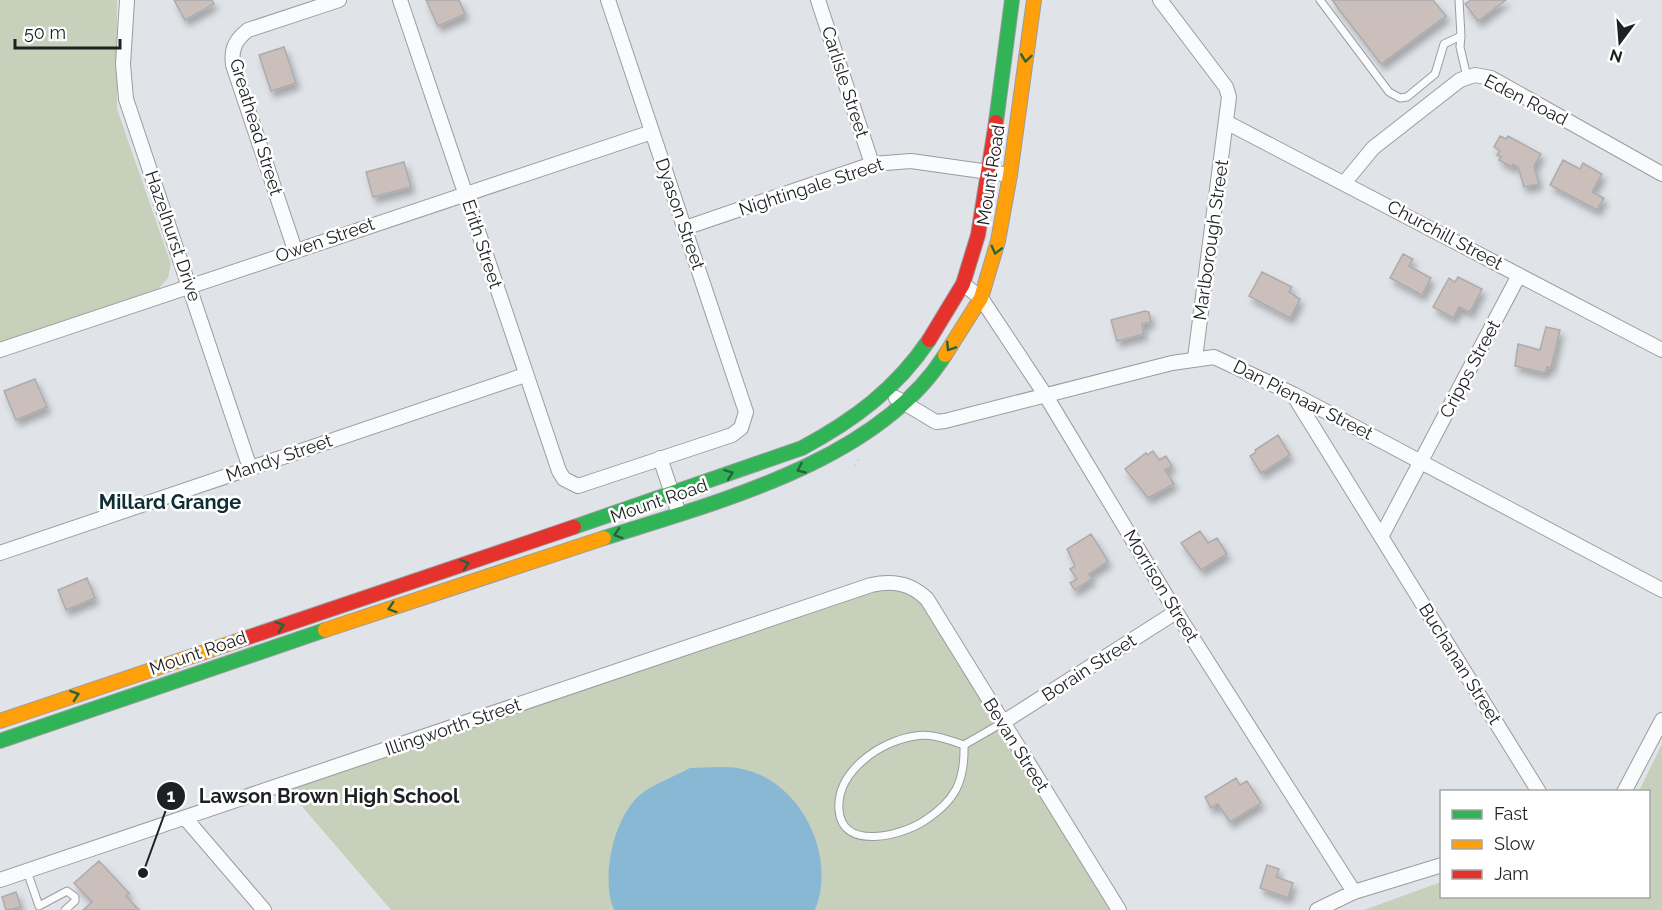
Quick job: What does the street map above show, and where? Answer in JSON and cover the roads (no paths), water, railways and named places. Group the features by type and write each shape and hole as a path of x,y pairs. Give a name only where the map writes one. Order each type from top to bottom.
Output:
{"main road":[{"name":"Mount Road","path":"0,721 671,495 802,448 837,429 889,390 929,341 963,284 978,235 990,171 1012,0"},
{"name":"Mount Road","path":"0,741 341,625 679,514 828,457 873,429 902,404 942,360 981,298 998,241 1010,175 1034,0"},
{"path":"336,608 341,625"},
{"path":"43,706 50,724"}],"street":[{"name":"Hazelhurst Drive","path":"127,0 123,64 126,99 250,468"},
{"name":"Greathead Street","path":"295,250 233,65 232,50 240,36 248,30 339,0"},
{"name":"Erith Street","path":"400,0 559,471 571,484 585,484 660,458"},
{"name":"Dyason Street","path":"608,0 746,412 741,428 732,435 660,458"},
{"name":"Carlisle Street","path":"818,0 872,164"},
{"name":"Marlborough Street","path":"1160,0 1226,87 1229,108 1195,358"},
{"name":"Eden Road","path":"1345,182 1373,148 1467,77 1474,75 1491,78 1660,168"},
{"name":"Churchill Street","path":"1227,122 1662,350"},
{"name":"Owen Street","path":"0,350 652,132"},
{"name":"Nightingale Street","path":"685,228 872,164 911,161 1010,175"},
{"name":"Cripps Street","path":"1421,462 1519,275"},
{"name":"Morrison Street","path":"963,284 981,298 1046,396 1176,612 1354,892"},
{"name":"Dan Pienaar Street","path":"889,390 902,404 936,422 1195,358 1225,360 1662,590"},
{"name":"Mandy Street","path":"0,553 525,375"},
{"name":"Buchanan Street","path":"1293,394 1538,790"},
{"path":"660,458 679,514"},
{"path":"1381,537 1421,462"},
{"name":"Illingworth Street","path":"0,880 186,819 871,585 894,582 908,585"},
{"name":"Bevan Street","path":"908,585 927,599 1119,910"},
{"name":"Borain Street","path":"1002,723 1176,612"},
{"path":"1625,790 1662,720"},
{"path":"186,819 264,910"},
{"path":"1317,910 1354,892 1440,866"}],"lane":[{"path":"1320,0 1389,92 1400,98 1430,80 1439,67 1444,44 1461,36"},
{"path":"1460,0 1460,47 1467,77"},
{"path":"964,745 964,767 957,789 947,802 918,825 886,837 873,837 853,830 842,819 840,802 850,777 857,766 877,750 916,735 937,737 964,745 1002,723"},
{"path":"27,871 36,908 68,891 75,900 65,910"}],"water":[{"path":"690,768 739,768 766,778 784,790 810,825 818,846 821,889 815,910 614,910 610,896 609,863 618,829 625,814 645,791"}],"place":[{"name":"Lawson Brown High School","path":"143,873"}],"district":[{"name":"Millard Grange","path":"170,502"}]}
